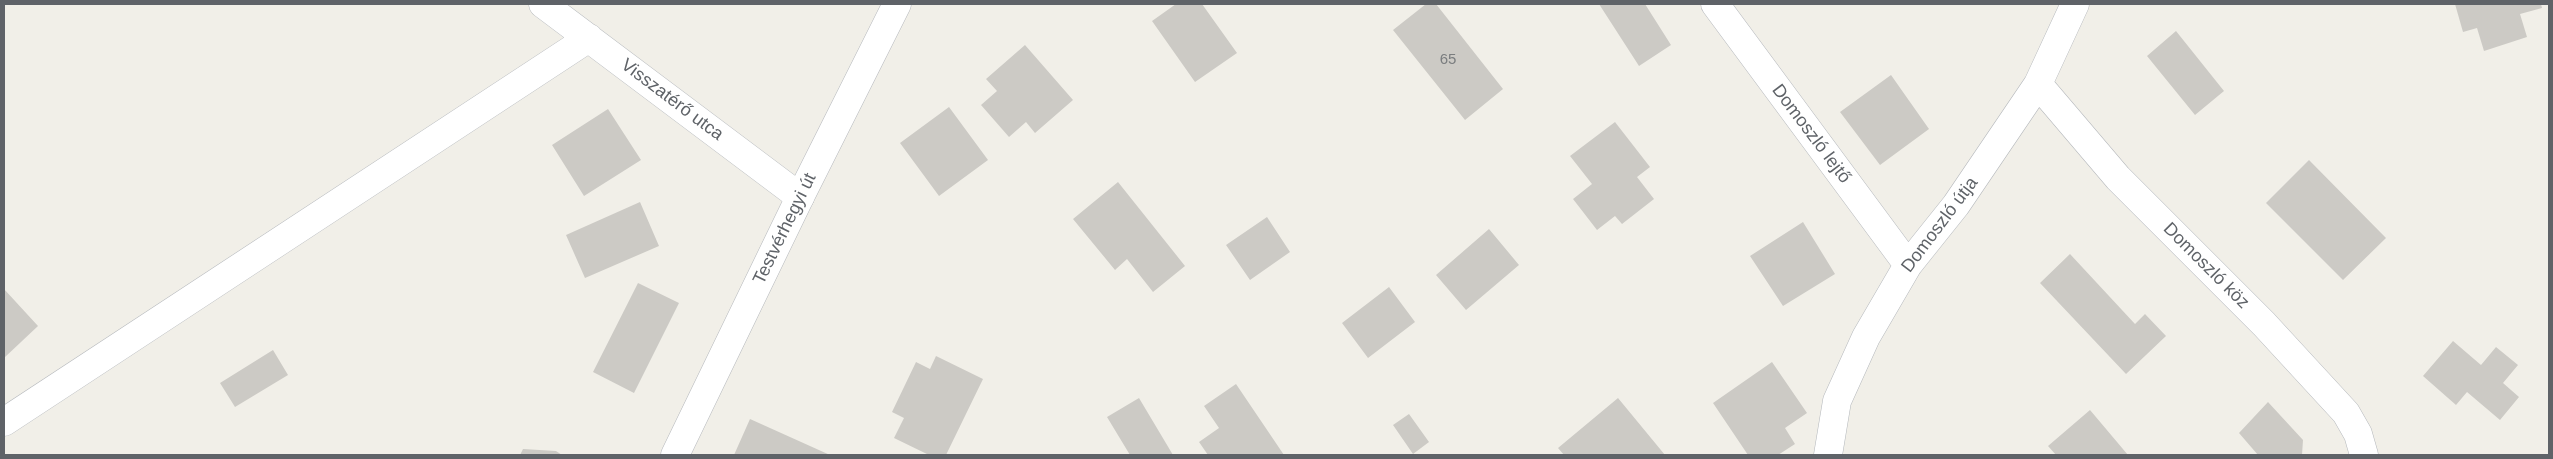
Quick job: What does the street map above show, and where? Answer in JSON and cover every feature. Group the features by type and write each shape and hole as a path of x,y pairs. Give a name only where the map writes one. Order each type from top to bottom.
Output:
{"street":[{"name":"Visszatérő utca","path":"543,4 800,197"},
{"name":"Testvérhegyi út","path":"675,455 800,197 897,4"},
{"name":"Domoszló lejtő","path":"1714,4 1908,265"},
{"name":"Domoszló útja","path":"1828,455 1837,401 1866,337 1908,265 1956,205 2038,84 2075,4"},
{"path":"4,422 589,38"},
{"name":"Domoszló köz","path":"2038,84 2118,178 2264,324 2346,414 2358,434 2364,455"}],"building":[{"path":"1176,4 1202,4 1237,53 1195,82 1152,21"},
{"path":"1426,4 1436,4 1503,89 1465,120 1393,30"},
{"path":"1599,4 1645,4 1671,45 1639,66"},
{"path":"2455,4 2541,4 2542,8 2520,14 2527,37 2484,51 2477,28 2463,32"},
{"path":"2176,31 2224,91 2195,115 2147,56"},
{"path":"1025,45 1073,100 1035,133 1026,122 1009,137 981,105 997,91 986,79"},
{"path":"1891,75 1929,129 1880,165 1840,112"},
{"path":"949,107 988,160 939,196 900,143"},
{"path":"608,109 641,160 584,196 552,145"},
{"path":"1615,122 1650,167 1637,177 1654,199 1622,224 1615,216 1597,230 1573,199 1592,184 1570,156"},
{"path":"2309,160 2386,238 2343,280 2266,203"},
{"path":"1118,182 1185,266 1153,292 1127,259 1115,270 1073,219"},
{"path":"640,202 659,246 585,278 566,235"},
{"path":"1267,217 1290,252 1250,280 1226,245"},
{"path":"1803,222 1835,274 1783,306 1750,256"},
{"path":"1489,229 1519,265 1466,310 1436,275"},
{"path":"2070,254 2135,324 2145,314 2166,336 2126,374 2040,283"},
{"path":"638,283 679,303 634,393 593,372"},
{"path":"1389,287 1415,322 1368,358 1342,323"},
{"path":"4,289 38,326 4,358"},
{"path":"2453,341 2481,365 2496,347 2518,365 2503,383 2519,397 2500,420 2467,392 2456,405 2423,376"},
{"path":"273,350 288,375 235,407 220,383"},
{"path":"936,356 983,379 946,455 929,455 894,438 904,418 892,412 916,362 930,369"},
{"path":"1772,362 1807,413 1785,428 1795,444 1778,455 1748,455 1713,403"},
{"path":"1236,384 1284,455 1208,455 1199,442 1219,428 1204,406"},
{"path":"1139,398 1173,455 1130,455 1107,417"},
{"path":"1618,398 1665,455 1564,455 1558,448"},
{"path":"2268,402 2303,440 2302,455 2258,455 2239,433"},
{"path":"2090,410 2128,455 2056,455 2048,446"},
{"path":"1409,414 1429,442 1413,454 1393,425"},
{"path":"750,419 830,455 734,455"},
{"path":"523,449 556,451 562,455 520,455"}]}
